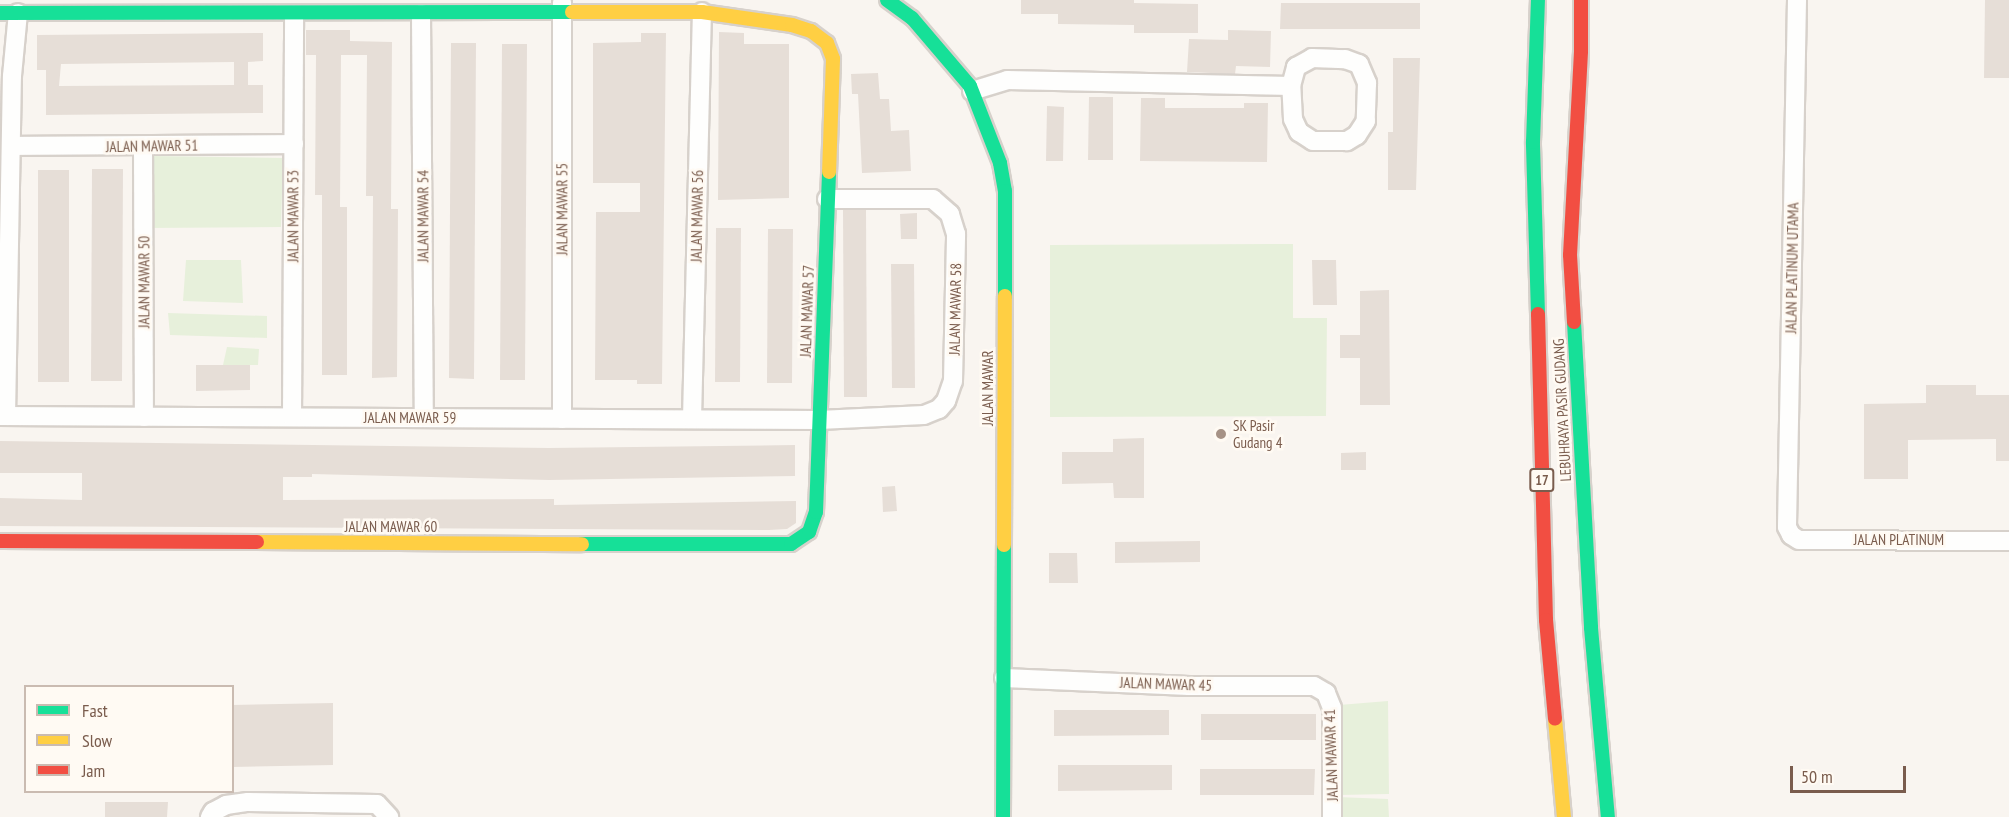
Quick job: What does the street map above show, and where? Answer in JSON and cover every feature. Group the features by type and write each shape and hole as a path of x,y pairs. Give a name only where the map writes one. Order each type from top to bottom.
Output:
{"main road":[{"name":"JALAN MAWAR","path":"887,0 912,18 940,48 972,91 1000,163 1005,191 1003,817"},
{"name":"LEBUHRAYA PASIR GUDANG","path":"1538,0 1533,142 1546,608 1564,817"},
{"name":"LEBUHRAYA PASIR GUDANG","path":"1581,0 1581,51 1570,255 1591,628 1608,817"},
{"path":"9,13 421,14 562,7 702,12"},
{"name":"JALAN MAWAR 57","path":"702,12 792,25 811,31 827,43 833,58 814,522 801,539 781,545"},
{"name":"JALAN MAWAR 60","path":"0,541 781,545"}],"street":[{"name":"JALAN PLATINUM UTAMA","path":"1791,535 1787,527 1797,0"},
{"name":"JALAN MAWAR 55","path":"562,7 562,419"},
{"name":"JALAN MAWAR 56","path":"692,419 702,12"},
{"path":"3,416 11,146 12,76 9,13"},
{"name":"JALAN MAWAR 54","path":"421,14 424,418"},
{"name":"JALAN MAWAR 53","path":"292,417 294,15"},
{"path":"1312,58 1345,59 1359,64 1367,83 1366,121 1357,135 1347,141 1313,141 1299,132 1293,118 1291,86 1296,67 1312,58"},
{"path":"972,91 1007,80 1291,86"},
{"name":"JALAN MAWAR 51","path":"11,146 144,147 294,144"},
{"name":"JALAN MAWAR 50","path":"144,147 144,417"},
{"name":"JALAN MAWAR 58","path":"819,420 924,415 939,409 946,401 954,381 956,234 950,214 933,199 827,199"},
{"name":"JALAN MAWAR 59","path":"3,416 819,420"},
{"name":"JALAN PLATINUM","path":"1791,535 1799,540 2009,541"},
{"name":"JALAN MAWAR 45","path":"1004,678 1189,686 1314,686 1326,693"},
{"name":"JALAN MAWAR 41","path":"1326,693 1332,708 1332,817"},
{"path":"210,817 213,812 226,804 258,802 377,804 389,817"}],"green space":[{"path":"152,156 283,158 281,227 147,228"},
{"path":"1293,244 1293,318 1327,318 1326,416 1050,417 1050,245"},
{"path":"186,260 241,260 243,303 183,301"},
{"path":"168,313 267,316 267,338 170,335"},
{"path":"227,347 259,349 258,365 223,365"},
{"path":"1388,701 1389,794 1339,795 1339,705"},
{"path":"1337,797 1388,799 1389,817 1338,817"}],"building":[{"path":"1021,0 1134,0 1134,3 1198,4 1198,33 1134,33 1134,25 1058,24 1058,14 1021,14"},
{"path":"1985,0 2009,0 2009,78 1984,78"},
{"path":"1281,3 1420,3 1420,29 1280,29"},
{"path":"306,30 350,30 350,41 392,42 391,209 398,209 397,377 372,378 373,196 366,196 367,55 341,55 340,207 347,207 347,375 322,375 322,195 315,195 316,55 306,55"},
{"path":"1228,30 1271,31 1270,67 1236,66 1235,74 1187,72 1189,39 1228,40"},
{"path":"719,32 744,33 744,44 789,44 789,198 718,200"},
{"path":"263,33 263,61 248,62 248,85 263,85 263,113 46,115 46,70 37,70 37,35","holes":["234,62 234,85 59,86 61,64"]},
{"path":"641,33 666,33 662,384 637,384 637,380 595,380 596,212 640,212 640,183 593,183 593,43 641,42"},
{"path":"451,43 476,43 474,379 449,378"},
{"path":"502,44 527,44 525,380 500,380"},
{"path":"1393,58 1420,58 1416,190 1388,190 1388,132 1393,132"},
{"path":"878,73 880,99 889,99 891,131 909,130 911,171 862,173 858,94 852,94 851,74"},
{"path":"1089,97 1113,97 1113,160 1088,160"},
{"path":"1141,98 1165,98 1165,108 1244,108 1244,103 1268,103 1267,162 1140,161"},
{"path":"1047,106 1064,107 1063,161 1046,161"},
{"path":"92,169 123,169 122,381 91,381"},
{"path":"38,170 69,170 69,382 38,382"},
{"path":"843,210 866,210 867,397 844,397"},
{"path":"917,213 917,239 901,239 900,214"},
{"path":"716,228 741,228 740,382 715,382"},
{"path":"768,229 793,229 792,383 767,383"},
{"path":"1312,260 1336,260 1337,305 1313,305"},
{"path":"891,264 914,264 915,388 892,388"},
{"path":"1389,290 1390,405 1360,405 1360,358 1340,358 1340,335 1360,335 1360,291"},
{"path":"196,365 250,365 250,390 196,391"},
{"path":"1926,385 1976,385 1976,395 2009,395 2009,461 1996,461 1996,439 1908,440 1908,479 1864,479 1864,404 1926,403"},
{"path":"1144,438 1144,498 1114,498 1113,483 1062,484 1062,452 1113,452 1113,439"},
{"path":"0,441 549,448 795,445 795,476 549,480 312,474 312,477 283,477 283,500 554,499 554,505 796,501 796,523 787,529 769,530 0,526 0,498 82,500 82,473 0,473"},
{"path":"1366,452 1366,470 1341,470 1341,453"},
{"path":"895,486 897,511 883,512 882,487"},
{"path":"1200,541 1200,562 1115,563 1115,542"},
{"path":"1049,553 1077,553 1078,583 1049,583"},
{"path":"333,703 333,765 234,767 234,705"},
{"path":"1054,710 1169,710 1169,735 1054,736"},
{"path":"1201,714 1316,714 1316,740 1201,740"},
{"path":"1058,765 1172,765 1172,790 1058,791"},
{"path":"1200,769 1315,769 1314,795 1200,795"},
{"path":"105,802 168,802 167,817 105,817"}],"traffic: fast":[{"path":"887,0 912,18 970,86 1000,163 1005,191 1005,296"},
{"path":"1538,0 1533,142 1538,314"},
{"path":"0,13 572,12"},
{"path":"582,544 791,544 809,532 816,512 829,172"},
{"path":"1574,322 1591,628 1608,817"},
{"path":"1003,817 1004,545"}],"traffic: slow":[{"path":"572,12 702,12 792,25 811,31 827,43 833,59 829,172"},
{"path":"1004,545 1005,296"},
{"path":"257,542 582,544"},
{"path":"1555,719 1564,817"}],"traffic: jam":[{"path":"1574,322 1570,255 1581,51 1581,0"},
{"path":"1538,314 1546,620 1555,719"},
{"path":"0,541 257,542"}],"place":[{"name":"SK Pasir Gudang 4","path":"1221,434"}]}
